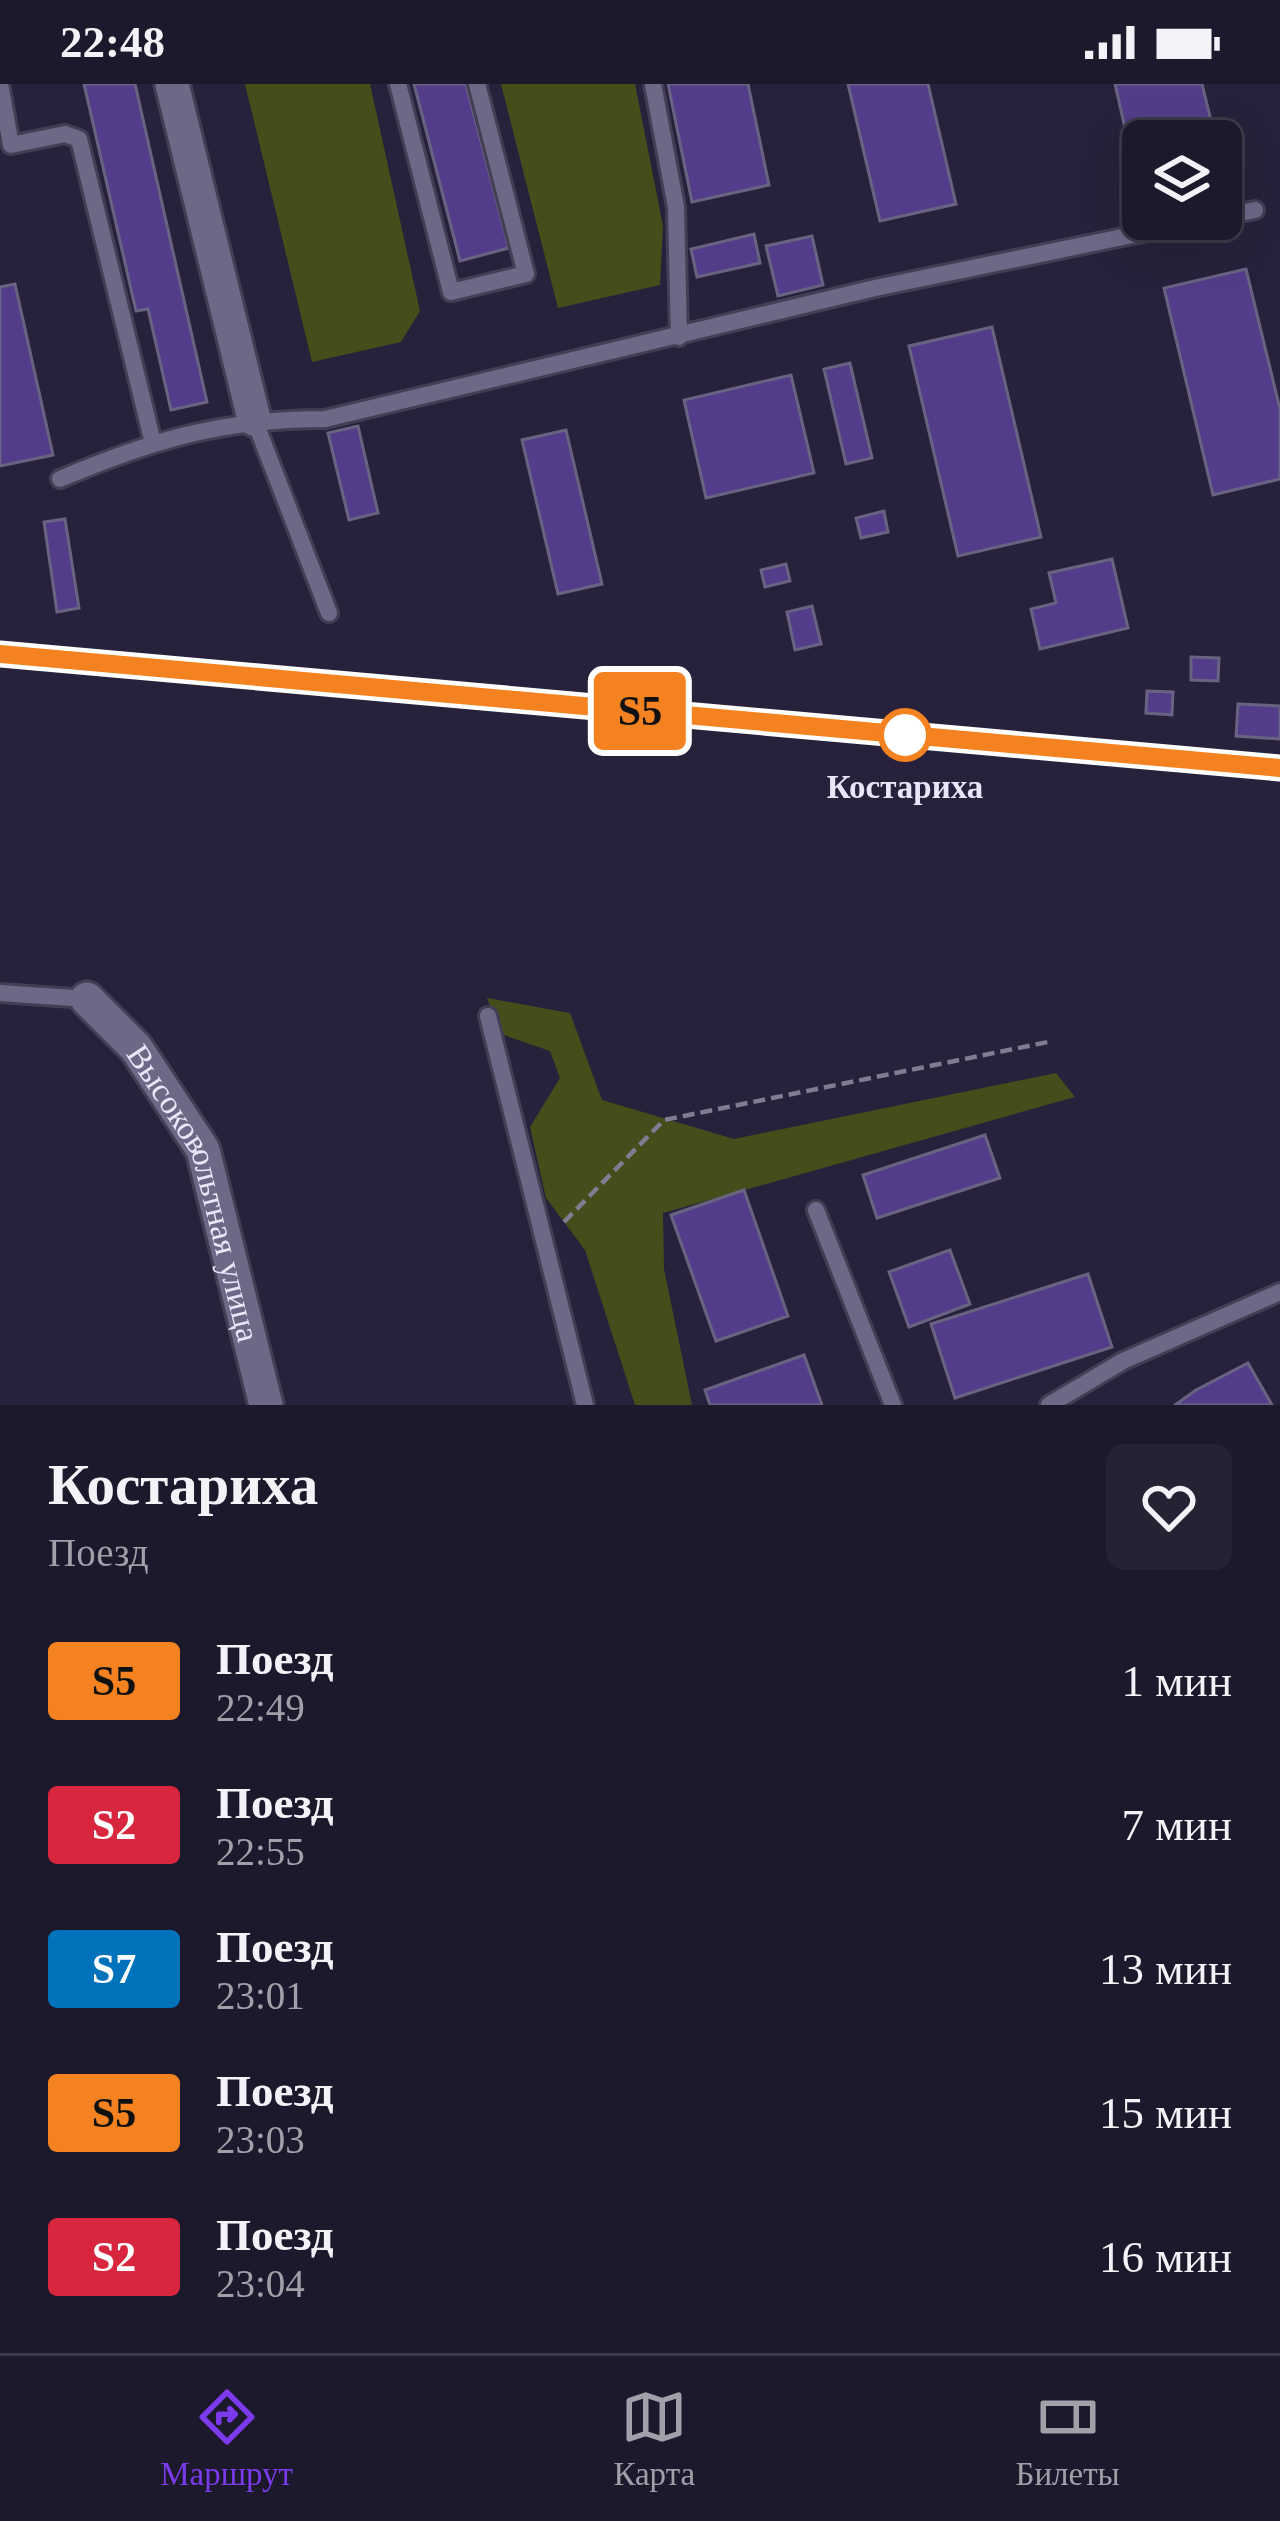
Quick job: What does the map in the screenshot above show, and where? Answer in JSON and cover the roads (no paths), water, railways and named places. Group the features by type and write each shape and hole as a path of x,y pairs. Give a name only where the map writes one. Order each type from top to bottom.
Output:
{"street":[{"path":"172,84 254,419"},
{"name":"Высоковольтная улица","path":"87,999 136,1048 203,1150 266,1405"}],"lane":[{"path":"0,84 11,145 65,134 79,139 152,440"},
{"path":"398,84 451,292 526,274 477,84"},
{"path":"653,84 676,207 679,337"},
{"path":"1242,213 1255,210"},
{"path":"60,479 152,440 254,419 325,418 875,288 1122,237"},
{"path":"254,419 328,613"},
{"path":"0,993 87,999"},
{"path":"488,1016 548,1239 585,1405"},
{"path":"816,1210 893,1405"},
{"path":"1049,1405 1123,1361 1280,1292"}],"railway":[{"path":"0,654 1280,768"}],"train":[{"name":"S5","path":"0,654 1280,768"}],"place":[{"name":"Костариха","path":"905,735"}]}
